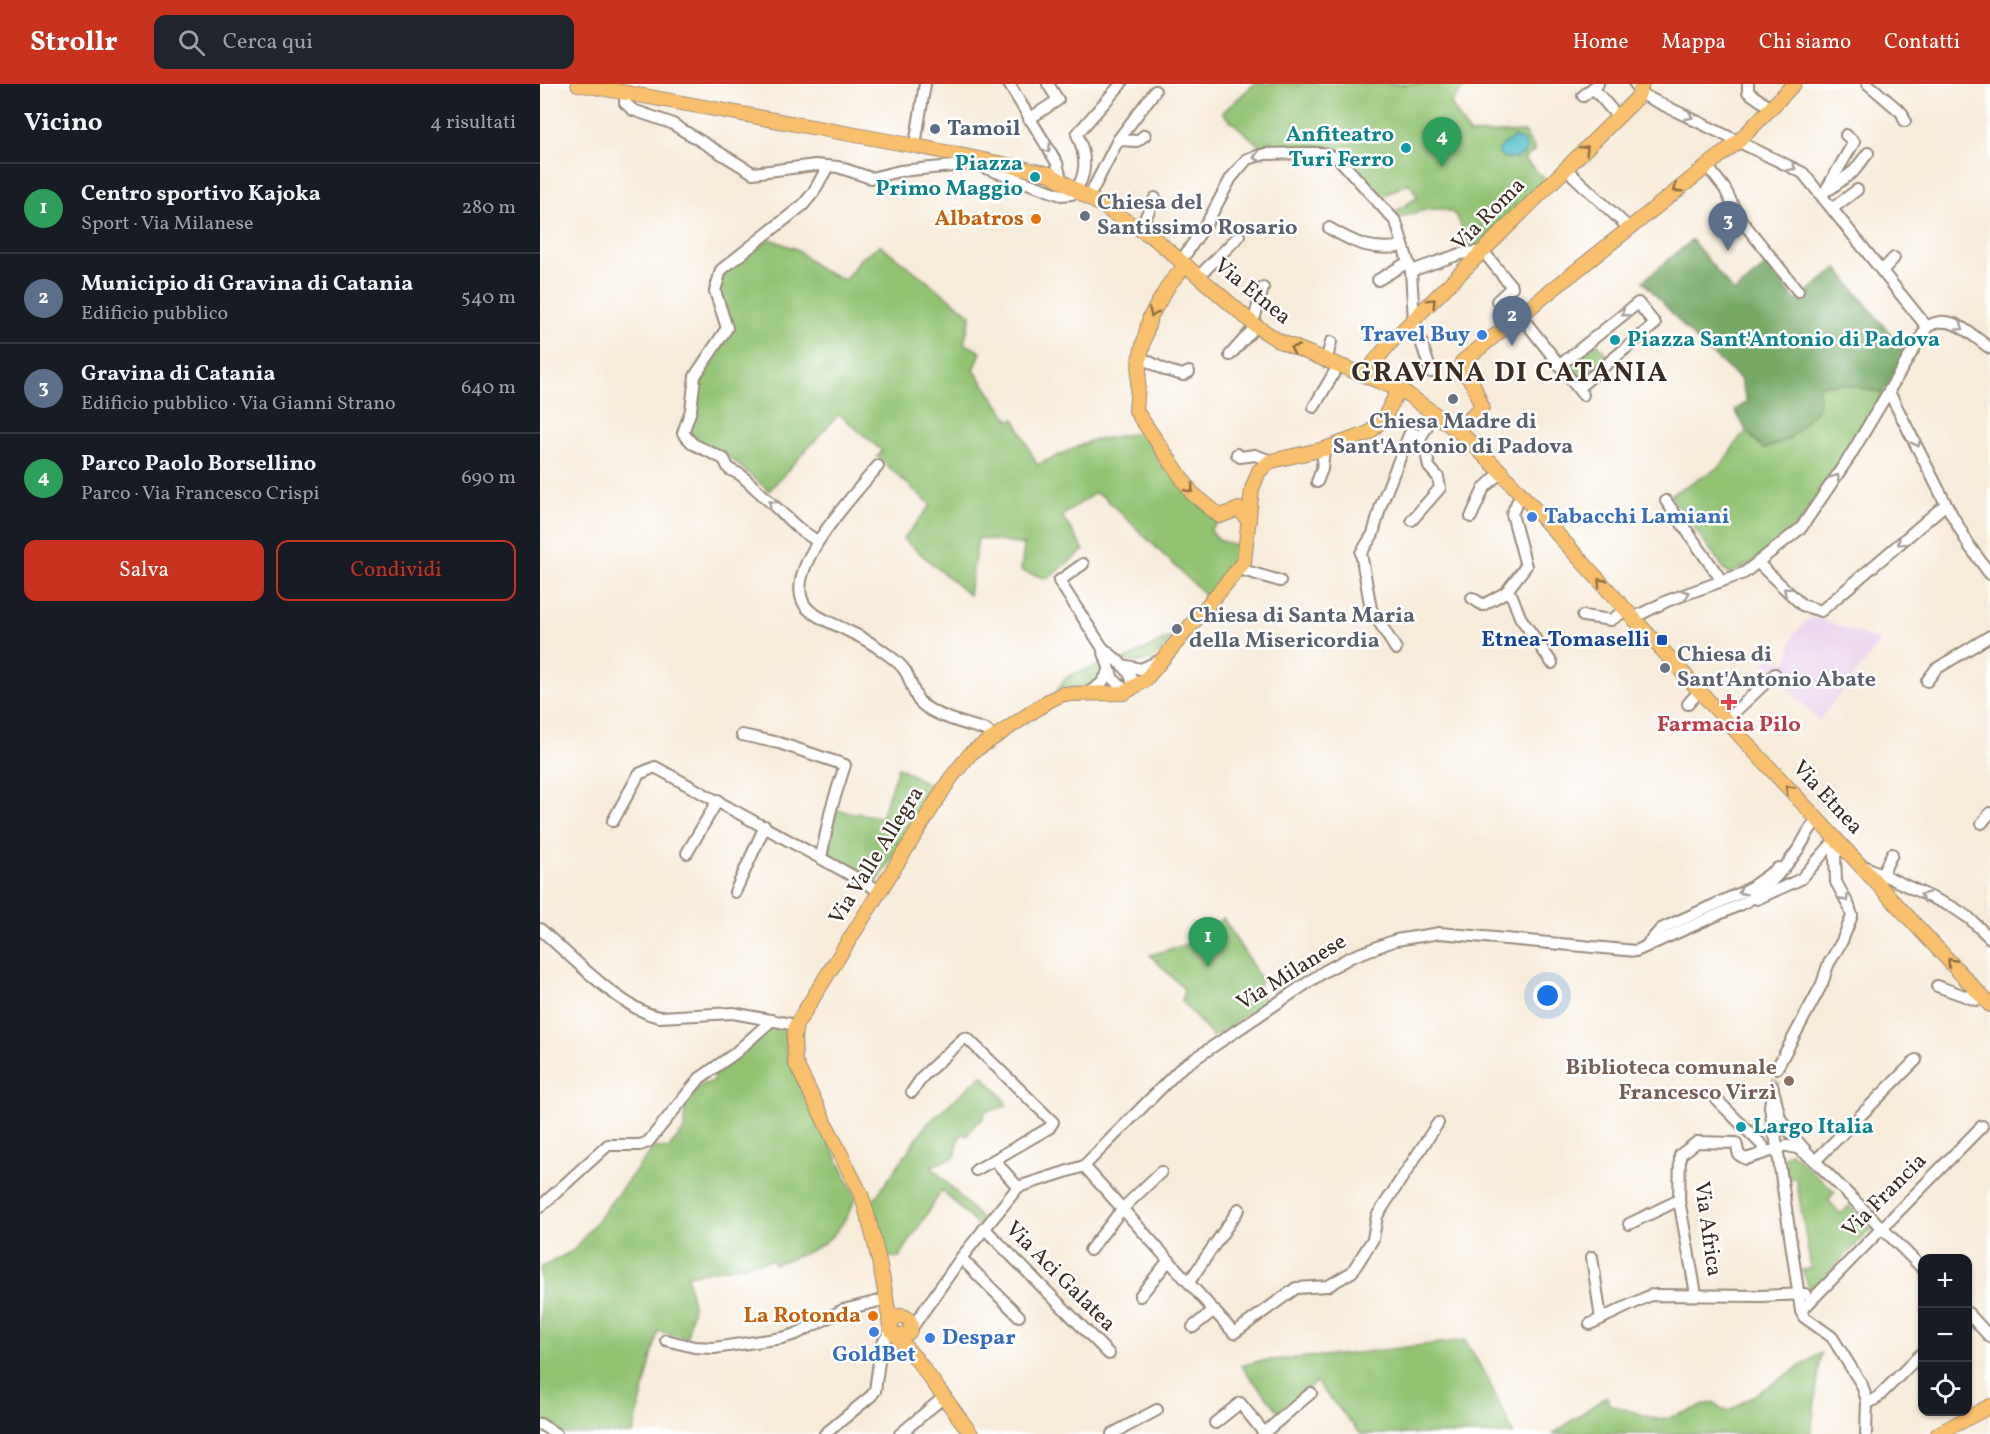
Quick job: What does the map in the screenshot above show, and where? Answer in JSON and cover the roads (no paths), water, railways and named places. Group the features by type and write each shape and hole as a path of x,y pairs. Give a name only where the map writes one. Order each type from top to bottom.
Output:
{"main road":[{"name":"Via Etnea","path":"578,84 1008,164 1061,179 1140,229 1255,324 1279,341 1399,389 1458,431 1501,472 1818,820 1835,848 1862,865 1986,1000"},
{"path":"1458,431 1482,407 1473,384 1461,368 1462,362 1740,140 1794,84"},
{"name":"Via Roma","path":"1364,375 1372,363 1476,254 1637,98 1639,86"},
{"path":"1183,263 1157,302 1150,317 1140,357 1136,411 1192,493 1220,516 1234,510 1252,489"},
{"path":"1131,690 1166,656 1239,569 1246,554 1252,489 1259,471 1271,461 1324,448 1370,433 1384,418 1399,389"},
{"path":"1234,510 1242,511 1249,520"},
{"name":"Via Valle Allegra","path":"892,1330 887,1299 862,1197 795,1062 793,1049 796,1025 950,779 971,753 989,739 1063,694 1108,695 1131,690"},
{"path":"887,1299 908,1323 917,1360"},
{"path":"892,1330 903,1336 908,1323"},
{"path":"892,1330 945,1396 971,1434"},
{"path":"1938,1434 1989,1406"}],"street":[{"path":"915,146 925,84"},
{"path":"1009,84 1057,163 1061,179"},
{"path":"1029,119 1058,100 1048,84"},
{"path":"626,93 625,103 633,110 670,123 753,172 828,166 871,178 900,171 974,165 1061,195 1072,194 1077,189 1086,161 1077,134 1121,84"},
{"path":"1748,84 1748,92 1771,108"},
{"path":"1868,84 1902,113 1905,121"},
{"path":"1583,96 1595,86 1618,117"},
{"path":"1639,86 1803,173 1927,327"},
{"path":"1089,197 1118,141 1155,91"},
{"path":"1118,141 1137,141 1145,135"},
{"path":"1823,195 1854,142 1846,135"},
{"path":"1183,263 1231,178 1247,159 1266,154 1322,153 1339,159 1393,218 1410,267 1414,320 1431,372"},
{"path":"1823,195 1854,171 1868,153"},
{"path":"817,541 798,528 741,475 729,469 724,459 687,438 683,429 689,419 695,376 727,328 715,291 721,270 803,205 813,193 828,166"},
{"path":"1707,166 1725,189 1738,216 1798,291"},
{"path":"1566,169 1629,228"},
{"path":"1833,208 1857,190"},
{"path":"1140,229 1155,198"},
{"path":"1329,228 1344,237 1382,250 1403,246"},
{"path":"1199,276 1239,236"},
{"path":"1378,280 1410,267 1476,254 1512,288 1497,301"},
{"path":"1882,271 1894,258"},
{"path":"1230,355 1255,324 1263,288"},
{"path":"1521,316 1560,365 1581,391 1654,324 1638,303 1560,365"},
{"path":"1583,616 1611,620 1744,573 1801,528 1850,456 1927,327 1939,321 1952,322 1990,348"},
{"path":"1314,407 1332,364 1331,342"},
{"path":"1140,357 1165,370 1183,375 1189,372"},
{"path":"1889,392 1946,504 1970,547 1990,574"},
{"path":"1412,520 1440,488 1438,477 1429,467 1426,451 1419,446 1421,437 1434,414"},
{"path":"1396,649 1371,609 1361,553 1373,534 1381,505 1409,435 1411,432 1421,437"},
{"path":"1317,482 1322,469 1324,448"},
{"path":"1237,454 1240,457 1255,455 1271,461"},
{"path":"878,466 817,541 806,562 801,586 804,602 808,609 879,648 896,660 909,672 921,704 959,722 981,737 989,739"},
{"path":"1471,517 1484,488 1501,472"},
{"path":"1472,598 1483,605 1506,592 1526,566 1512,514 1521,493"},
{"path":"1666,501 1722,581"},
{"path":"1758,563 1802,605 1821,611 1946,504"},
{"path":"1083,564 1059,581 1102,647 1115,682 1131,690 1132,677 1102,647"},
{"path":"1239,569 1280,581"},
{"path":"1506,592 1512,596 1520,617 1552,663"},
{"path":"1927,681 1936,669 1990,636"},
{"path":"1122,665 1141,669 1166,656"},
{"path":"1086,694 1101,684 1110,670"},
{"path":"1726,720 1775,674"},
{"path":"1688,704 1700,690"},
{"path":"742,735 779,743 845,765 831,809 821,857"},
{"path":"613,821 639,774 648,768 655,767 880,891"},
{"path":"687,853 718,800"},
{"path":"1982,823 1990,813"},
{"name":"Via Milanese","path":"1018,1187 1084,1166 1182,1068 1325,971 1375,946 1440,933 1627,952 1644,948 1746,902 1767,887 1791,859 1808,830 1818,820"},
{"path":"735,892 765,826"},
{"path":"1746,902 1797,882 1835,848"},
{"path":"1777,1068 1822,984 1828,965 1842,941 1852,916 1850,906 1836,882 1835,848"},
{"path":"1882,874 1892,854"},
{"path":"1644,948 1661,929 1747,890 1791,859"},
{"path":"1862,865 1954,908 1969,918 1990,938"},
{"path":"540,929 627,1003 648,1015 660,1017 733,1013 796,1025"},
{"path":"1937,986 1976,1000 1986,1000"},
{"path":"540,1207 608,1145 640,1145 648,1142 700,1078 734,1054 772,1020"},
{"path":"912,1092 923,1076 964,1038 968,1039 1053,1122 1049,1128 976,1170"},
{"path":"1814,1160 1916,1060"},
{"path":"1718,1100 1763,1146 1763,1151 1782,1141"},
{"path":"1084,1166 1234,1333 1296,1288 1328,1286 1346,1278 1352,1272 1373,1239 1377,1216 1438,1124"},
{"name":"Via Francia","path":"1801,1311 1815,1294 1982,1126"},
{"path":"1782,1141 1814,1160 1918,1263"},
{"path":"1782,1141 1801,1311 1804,1317 1832,1337 1862,1384 1867,1404 1866,1434"},
{"name":"Via Africa","path":"1696,1294 1679,1200 1678,1161 1684,1150 1697,1142 1737,1143 1739,1155 1746,1159 1763,1151"},
{"path":"908,1323 923,1310 984,1228 1018,1187 994,1160"},
{"path":"1090,1250 1123,1208 1161,1172"},
{"path":"1629,1224 1679,1200"},
{"path":"1189,1282 1239,1209"},
{"name":"Via Aci Galatea","path":"984,1228 1108,1354"},
{"path":"1592,1257 1600,1319"},
{"path":"961,1258 1019,1316"},
{"path":"1140,1296 1169,1260"},
{"path":"1590,1324 1651,1295 1815,1294"},
{"path":"666,1340 694,1347 714,1348 782,1338 796,1334 843,1310 887,1299"},
{"path":"1193,1327 1214,1310"},
{"path":"1972,1317 1989,1335"},
{"path":"825,1434 872,1396 877,1380 881,1346 892,1330"},
{"path":"1867,1404 1877,1398 1918,1358"},
{"path":"1215,1423 1240,1403 1264,1433 1311,1393"},
{"path":"900,1434 945,1396"},
{"path":"1112,1434 1157,1410"},
{"path":"540,1424 556,1434"}],"water":[{"path":"1514,137 1524,141 1527,149 1517,158 1502,157 1498,152 1499,148"}],"tunnel":[{"path":"1773,1087 1777,1068"}],"place":[{"name":"Tamoil","path":"935,129"},
{"name":"Anfiteatro Turi Ferro","path":"1406,148"},
{"name":"Parco Paolo Borsellino","path":"1442,167"},
{"name":"Piazza Primo Maggio","path":"1035,177"},
{"name":"Chiesa del Santissimo Rosario","path":"1085,216"},
{"name":"Albatros","path":"1036,219"},
{"name":"Gravina di Catania","path":"1728,251"},
{"name":"Travel Buy","path":"1482,335"},
{"name":"Piazza Sant'Antonio di Padova","path":"1615,340"},
{"name":"Municipio di Gravina di Catania","path":"1512,346"},
{"name":"Chiesa Madre di Sant'Antonio di Padova","path":"1453,399"},
{"name":"Tabacchi Lamiani","path":"1532,517"},
{"name":"Chiesa di Santa Maria della Misericordia","path":"1177,629"},
{"name":"Etnea-Tomaselli","path":"1662,640"},
{"name":"Chiesa di Sant'Antonio Abate","path":"1665,668"},
{"name":"Farmacia Pilo","path":"1729,702"},
{"name":"Centro sportivo Kajoka","path":"1208,967"},
{"name":"Biblioteca comunale Francesco Virzì","path":"1789,1081"},
{"name":"Largo Italia","path":"1741,1127"},
{"name":"La Rotonda","path":"873,1316"},
{"name":"GoldBet","path":"874,1332"},
{"name":"Despar","path":"930,1338"}],"district":[{"name":"GRAVINA DI CATANIA","path":"1510,373"}]}
